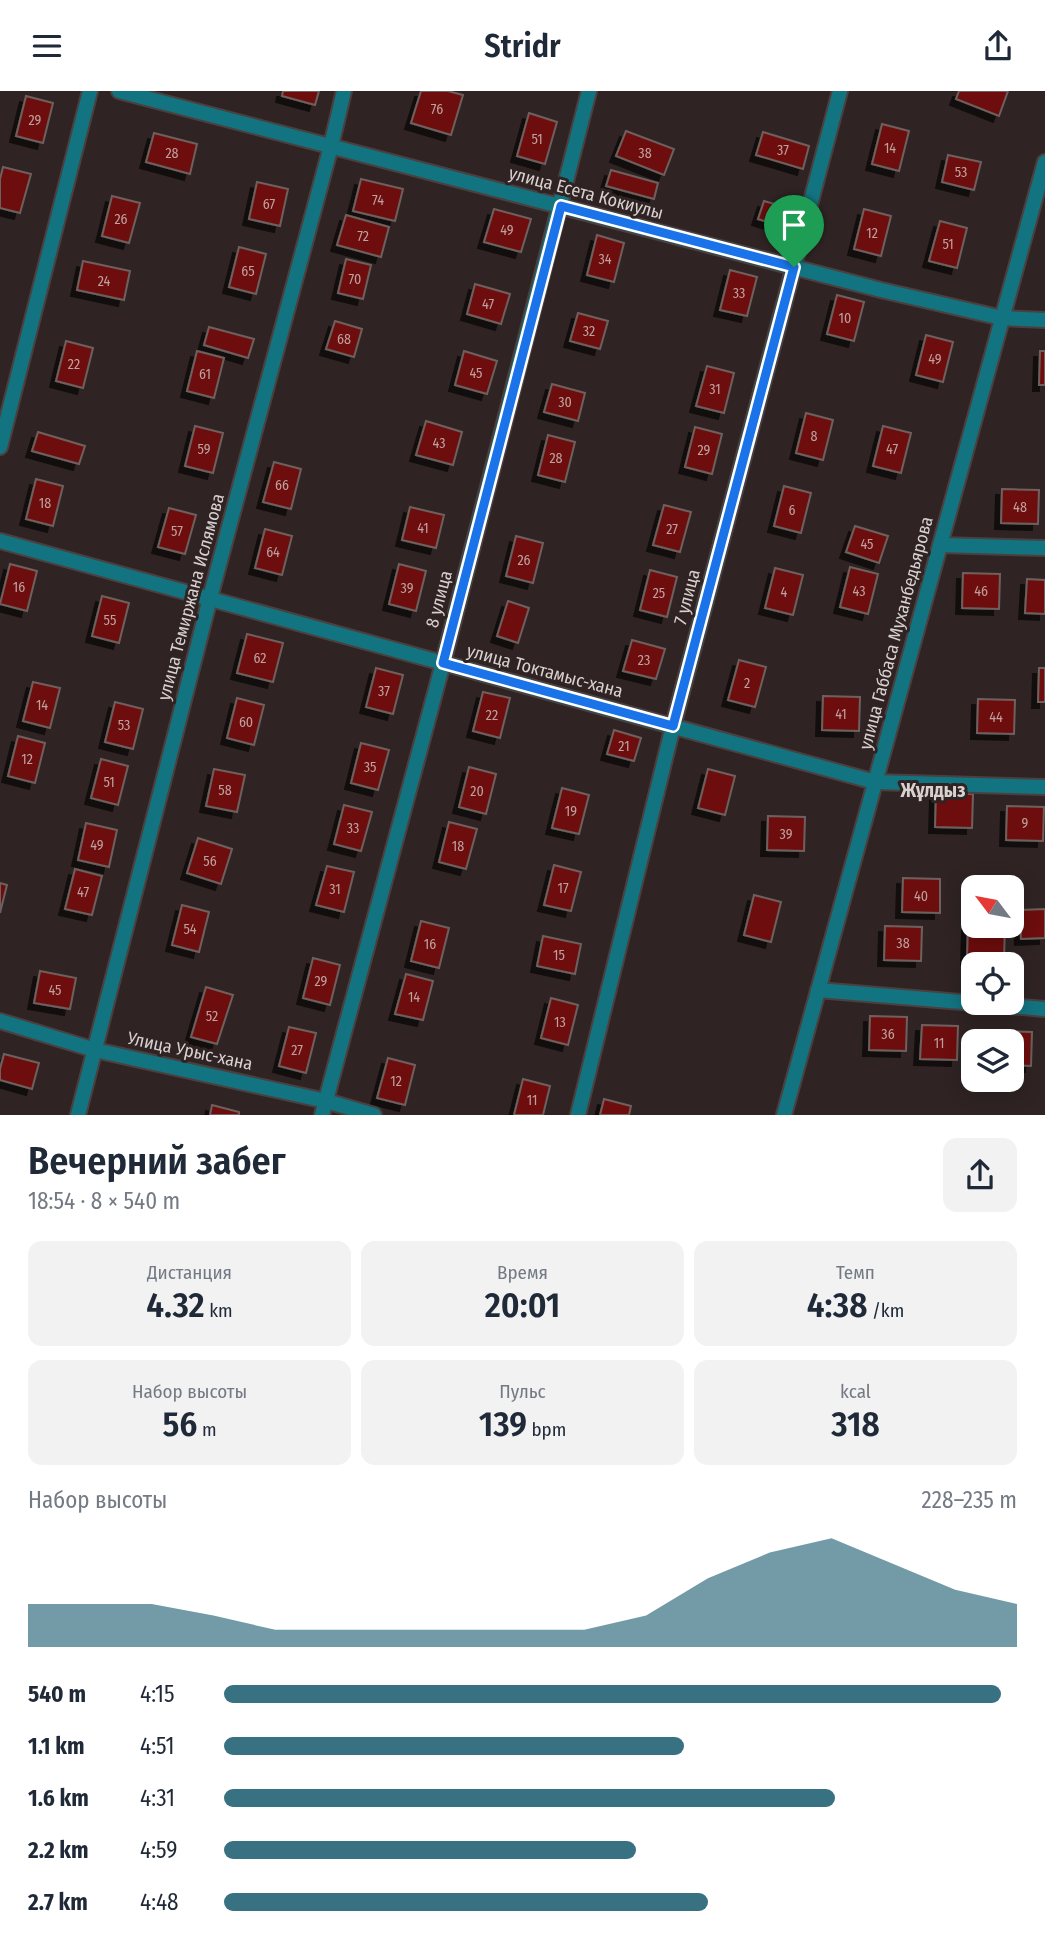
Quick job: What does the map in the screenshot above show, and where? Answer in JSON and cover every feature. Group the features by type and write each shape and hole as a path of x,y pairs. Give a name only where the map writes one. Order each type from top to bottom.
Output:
{"street":[{"path":"0,447 90,91"},
{"name":"улица Есета Кокиулы","path":"120,91 794,267 1002,318 1045,320"},
{"name":"улица Темиржана Ислямова","path":"78,1115 344,91"},
{"name":"8 улица","path":"324,1108 443,663 589,91"},
{"name":"7 улица","path":"578,1115 673,726 840,91"},
{"name":"улица Габбаса Муханбедьярова","path":"784,1115 1045,162"},
{"name":"улица Токтамыс-хана","path":"0,541 875,782 1045,787"},
{"path":"940,544 1045,548"},
{"path":"818,990 1045,1009"},
{"name":"Улица Урыс-хана","path":"0,1021 95,1050 324,1108 374,1115"}],"building":[{"path":"283,91 319,91 315,105 282,96"},
{"path":"421,91 448,91 463,95 451,135 411,123"},
{"path":"959,91 1008,91 999,116 956,99"},
{"path":"26,96 53,103 43,143 16,136"},
{"path":"529,113 557,122 545,164 517,156"},
{"path":"882,124 909,131 899,171 872,164"},
{"path":"626,131 674,149 664,175 616,156"},
{"path":"763,132 809,146 803,169 756,155"},
{"path":"154,133 197,144 190,174 146,162"},
{"path":"948,155 981,162 974,190 942,182"},
{"path":"3,167 31,174 20,213 0,208 0,179"},
{"path":"611,170 658,183 654,199 606,186"},
{"path":"361,179 403,189 395,221 353,211"},
{"path":"257,182 288,189 280,226 249,219"},
{"path":"112,196 140,203 129,243 102,236"},
{"path":"764,201 785,207 780,226 758,219"},
{"path":"494,209 531,219 521,252 484,242"},
{"path":"864,209 891,216 881,256 854,249"},
{"path":"346,215 389,227 381,257 337,245"},
{"path":"940,221 967,228 957,268 929,261"},
{"path":"597,235 624,243 614,282 587,275"},
{"path":"239,247 266,254 256,294 229,287"},
{"path":"346,259 371,265 363,299 338,293"},
{"path":"83,261 130,271 124,300 77,290"},
{"path":"730,270 757,277 747,316 720,310"},
{"path":"475,284 510,294 501,324 467,314"},
{"path":"837,295 864,302 854,341 827,334"},
{"path":"578,313 608,321 600,349 570,341"},
{"path":"335,321 362,329 354,357 326,349"},
{"path":"209,327 254,339 248,358 204,345"},
{"path":"926,335 953,342 943,382 916,375"},
{"path":"66,341 93,348 83,388 56,381"},
{"path":"197,351 224,358 214,398 187,391"},
{"path":"464,351 497,361 487,394 455,385"},
{"path":"1040,351 1045,351 1045,385 1039,385"},
{"path":"707,366 734,373 724,413 696,406"},
{"path":"552,384 585,393 578,421 544,412"},
{"path":"806,413 833,420 823,460 796,453"},
{"path":"426,421 462,432 453,465 416,455"},
{"path":"195,426 223,433 213,473 185,466"},
{"path":"883,426 911,433 901,473 873,466"},
{"path":"695,427 722,434 712,474 685,467"},
{"path":"38,432 85,446 79,464 32,451"},
{"path":"548,435 575,442 565,482 538,475"},
{"path":"274,462 301,469 291,509 263,502"},
{"path":"36,479 63,486 53,526 26,519"},
{"path":"784,486 811,493 801,533 774,526"},
{"path":"1002,489 1039,490 1038,524 1001,523"},
{"path":"664,505 691,512 680,552 653,545"},
{"path":"410,507 444,515 436,548 402,540"},
{"path":"169,508 196,515 185,554 158,547"},
{"path":"855,526 888,536 879,563 846,552"},
{"path":"265,529 292,536 282,575 255,568"},
{"path":"516,536 543,543 533,583 506,576"},
{"path":"10,564 37,571 27,611 0,604"},
{"path":"399,564 426,571 416,611 389,604"},
{"path":"850,567 878,574 868,614 840,607"},
{"path":"775,568 803,575 793,615 765,608"},
{"path":"650,570 677,577 667,617 640,610"},
{"path":"963,573 1000,574 999,609 962,608"},
{"path":"1027,579 1045,580 1045,614 1025,613"},
{"path":"102,596 129,603 119,643 92,636"},
{"path":"508,601 529,608 518,643 497,636"},
{"path":"247,634 283,643 273,682 237,673"},
{"path":"632,640 665,649 656,679 623,671"},
{"path":"739,660 766,667 755,707 728,700"},
{"path":"376,668 403,675 393,714 366,707"},
{"path":"1039,668 1045,668 1045,702 1038,702"},
{"path":"33,682 60,688 50,728 23,721"},
{"path":"483,692 510,698 500,738 473,731"},
{"path":"823,696 860,697 859,731 822,730"},
{"path":"237,698 264,705 254,745 227,738"},
{"path":"978,699 1015,700 1014,734 977,733"},
{"path":"115,702 143,709 133,749 105,742"},
{"path":"614,730 641,738 634,761 607,754"},
{"path":"18,736 45,743 35,783 8,776"},
{"path":"361,743 389,750 378,790 351,783"},
{"path":"101,759 128,766 118,805 91,798"},
{"path":"469,767 496,774 486,814 459,807"},
{"path":"214,769 245,775 237,812 206,806"},
{"path":"708,769 735,776 725,815 698,808"},
{"path":"562,788 589,795 579,834 552,828"},
{"path":"936,793 973,794 972,828 935,827"},
{"path":"344,805 372,812 361,851 334,844"},
{"path":"1007,806 1044,807 1043,841 1006,840"},
{"path":"768,816 805,817 804,851 767,850"},
{"path":"449,822 477,829 466,869 439,862"},
{"path":"86,823 117,830 109,867 78,860"},
{"path":"198,838 232,849 221,884 187,873"},
{"path":"554,865 581,872 571,911 544,905"},
{"path":"327,866 354,872 344,912 316,905"},
{"path":"75,869 102,876 92,915 65,909"},
{"path":"903,878 940,879 940,913 902,912"},
{"path":"0,883 7,885 0,913"},
{"path":"754,895 781,902 771,942 744,935"},
{"path":"182,905 209,912 199,952 172,945"},
{"path":"1045,909 1045,938 1021,939 1024,938 1024,910"},
{"path":"421,921 449,928 439,968 411,961"},
{"path":"885,926 922,927 921,961 884,960"},
{"path":"543,936 581,944 575,974 537,966"},
{"path":"968,938 1005,938 1004,952 967,952"},
{"path":"313,958 340,965 330,1005 303,998"},
{"path":"40,971 76,978 70,1009 34,1003"},
{"path":"406,974 433,981 423,1020 395,1014"},
{"path":"206,987 233,995 217,1044 191,1037"},
{"path":"551,998 578,1005 568,1045 541,1038"},
{"path":"870,1016 907,1017 906,1051 869,1050"},
{"path":"922,1025 958,1026 957,1060 920,1059"},
{"path":"289,1027 316,1033 306,1073 279,1066"},
{"path":"1024,1032 1032,1032 1031,1066 1024,1066"},
{"path":"4,1054 39,1063 32,1089 0,1080"},
{"path":"388,1058 415,1065 405,1105 377,1098"},
{"path":"523,1079 550,1086 543,1115 514,1115"},
{"path":"604,1099 631,1106 629,1115 600,1115"},
{"path":"212,1105 239,1112 239,1115 210,1115"}],"district":[{"name":"Жұлдыз","path":"933,790"}],"route":[{"path":"561,206 794,267 673,726 443,663 561,206"}]}
